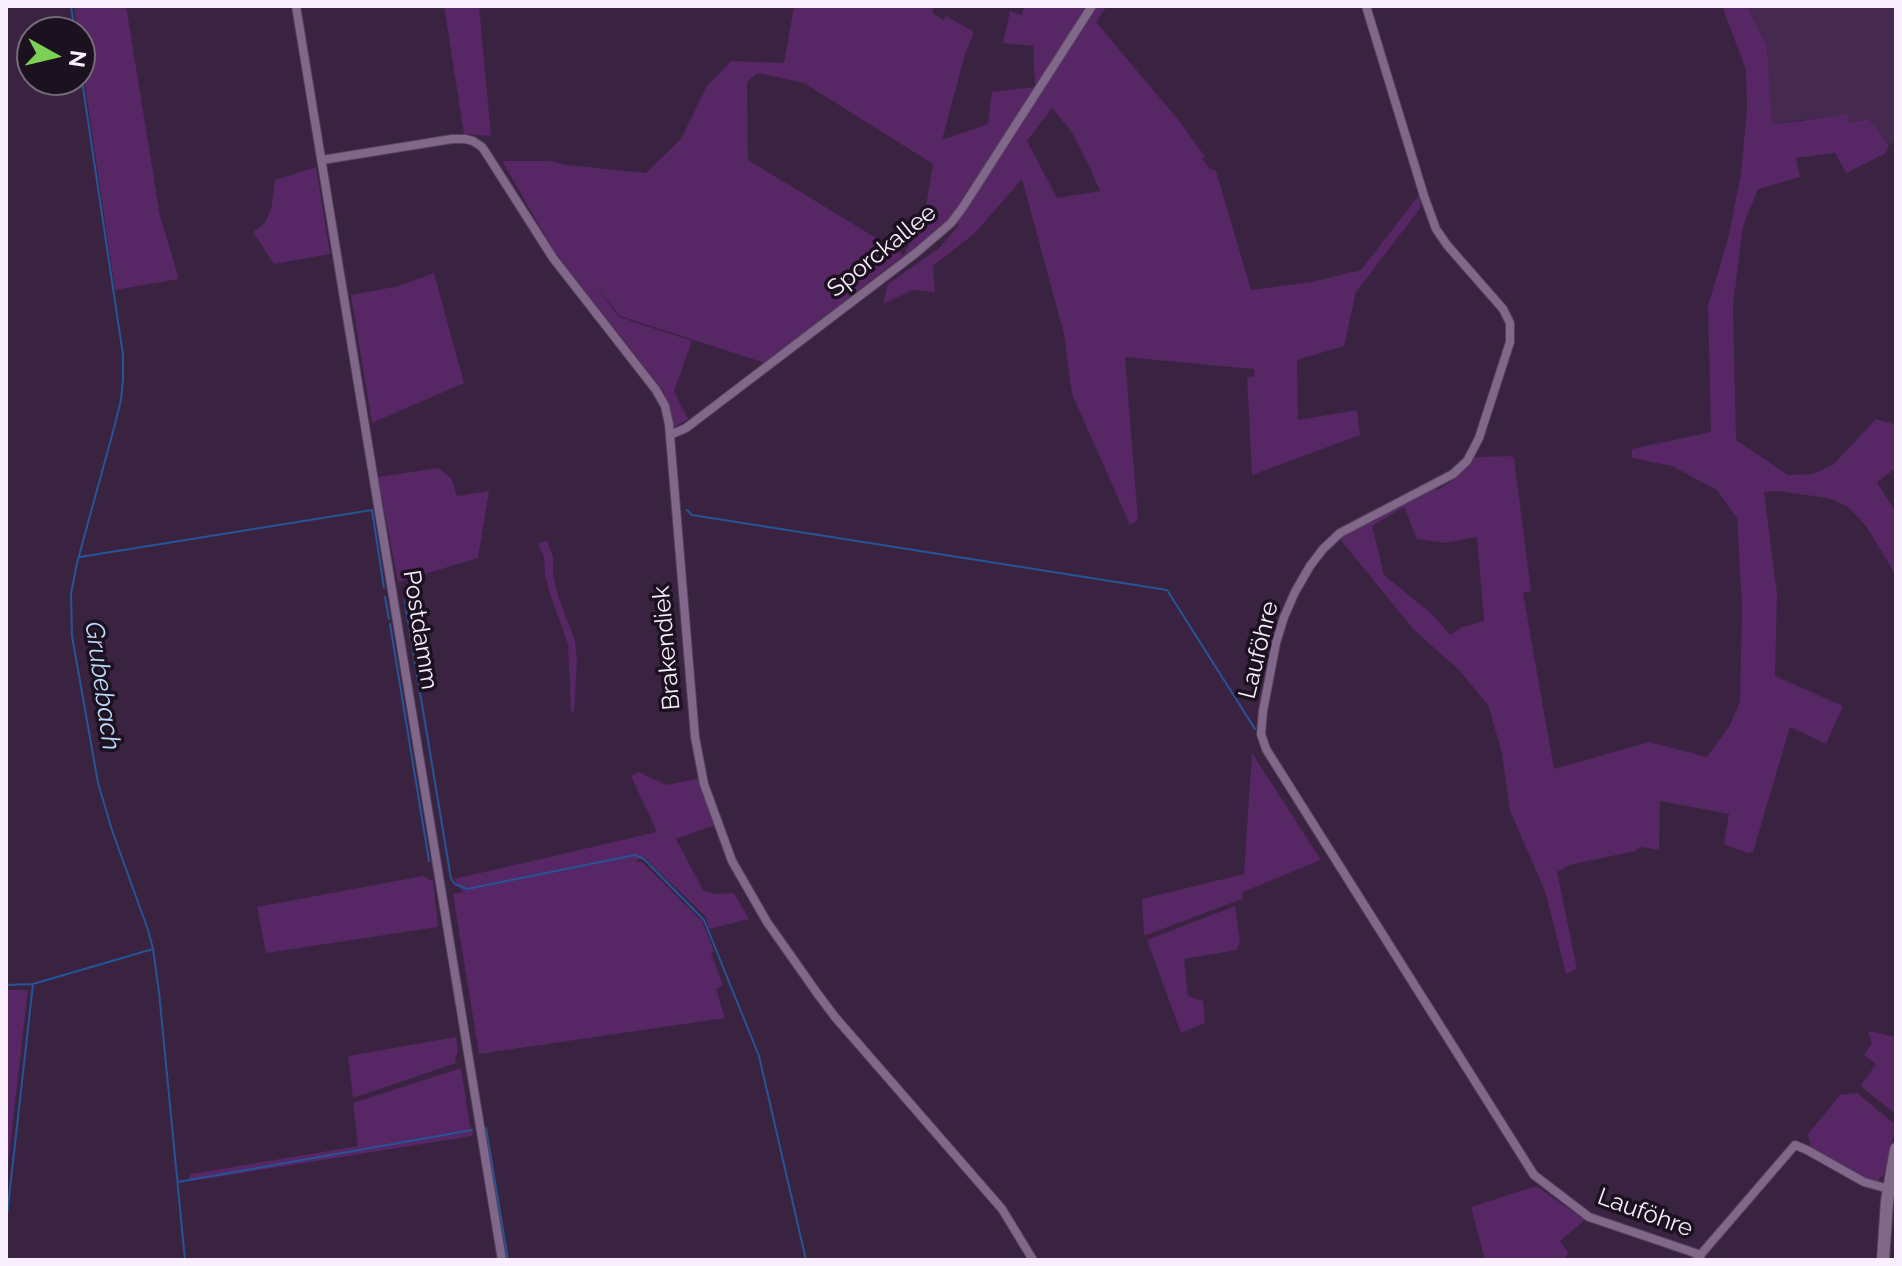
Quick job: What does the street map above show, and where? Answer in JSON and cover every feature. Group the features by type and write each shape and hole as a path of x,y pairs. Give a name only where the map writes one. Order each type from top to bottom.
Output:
{"street":[{"name":"Postdamm","path":"296,6 502,1260"},
{"name":"Sporckallee","path":"670,435 686,428 951,223 1092,6"},
{"name":"Lauföhre","path":"1366,6 1436,229 1503,309 1510,323 1510,342 1479,438 1467,461 1453,474 1340,533 1310,566 1289,605 1276,643 1261,734 1266,749 1534,1175 1589,1217 1698,1258"},
{"name":"Brakendiek","path":"322,160 452,139 473,141 482,147 553,258 656,390 665,406 670,435 695,737 704,784 732,861 767,922 807,980 835,1017 1002,1209 1033,1260"},
{"path":"1698,1258 1795,1145 1864,1182 1889,1189"},
{"path":"1883,1260 1896,1149"}],"shaded area":[{"path":"74,6 126,6 160,216 179,279 115,290 87,96 96,96 96,16 75,16"},
{"path":"444,6 479,6 491,136 464,134"},
{"path":"794,6 935,6 932,13 944,20 946,16 974,32 942,140 988,124 992,92 1035,87 1033,46 1003,43 1010,11 1021,15 1025,6 1107,6 1096,22 1180,122 1206,158 1201,158 1210,169 1216,171 1251,290 1311,282 1361,270 1419,195 1421,207 1356,292 1344,346 1297,360 1298,420 1357,410 1360,435 1252,475 1247,377 1254,376 1254,366 1253,369 1125,357 1138,520 1130,525 1072,394 1064,334 1022,179 975,233 933,266 935,292 913,290 883,304 888,284 939,248 959,225 950,219 914,252 904,255 765,363 620,316 592,282 619,317 692,341 674,391 688,419 673,428 662,389 554,251 502,161 550,161 646,173 681,139 707,86 731,61 784,63","holes":["758,73 804,83 933,164 925,212 904,255 748,160 747,82","1052,108 1071,131 1100,191 1057,198 1027,141"]},
{"path":"1722,6 1747,6 1767,47 1772,124 1849,113 1848,123 1869,119 1889,145 1886,153 1846,173 1835,153 1796,158 1800,177 1758,189 1743,226 1733,305 1736,440 1788,475 1812,474 1833,465 1876,419 1896,425 1896,468 1877,482 1896,513 1896,575 1866,526 1848,507 1828,498 1764,492 1777,594 1775,676 1843,706 1826,744 1790,727 1753,852 1724,844 1729,814 1660,801 1659,850 1641,847 1635,851 1569,865 1557,872 1577,969 1566,974 1545,891 1510,811 1502,753 1488,705 1459,670 1414,630 1339,538 1434,487 1437,490 1449,483 1475,457 1514,458 1531,591 1523,593 1554,769 1649,742 1707,757 1730,725 1740,702 1742,604 1737,518 1717,490 1672,466 1632,458 1632,449 1711,432 1708,306 1728,239 1741,174 1747,109 1746,70","holes":["1404,507 1417,539 1445,543 1477,537 1484,621 1462,627 1450,635 1434,616 1384,575 1372,526"]},
{"path":"1747,6 1896,6 1896,141 1889,145 1869,119 1847,123 1849,114 1771,124 1767,47"},
{"path":"316,167 330,254 274,264 253,232 264,224 271,210 275,180"},
{"path":"434,273 464,383 372,423 351,295 399,286"},
{"path":"438,468 451,478 457,496 489,491 478,558 398,582 378,477"},
{"path":"547,541 553,556 558,596 575,641 577,661 574,711 571,712 568,644 551,597 544,557 538,543"},
{"path":"1252,753 1321,860 1243,892 1242,899 1144,936 1142,899 1244,874"},
{"path":"639,772 666,785 699,776 715,825 676,839 703,890 713,894 734,893 749,919 709,929 706,917 644,857 636,860 642,862 702,921 723,985 716,989 725,1018 479,1054 453,894 463,892 454,879 657,832 631,776"},
{"path":"423,876 433,881 438,927 266,953 257,907"},
{"path":"1235,906 1240,941 1237,950 1184,959 1188,996 1203,1001 1205,1023 1181,1033 1147,940"},
{"path":"6,990 28,990 6,1181"},
{"path":"1868,1031 1896,1037 1896,1114 1861,1085 1876,1064 1864,1055 1872,1043"},
{"path":"456,1037 456,1063 353,1098 348,1056"},
{"path":"461,1068 472,1136 192,1181 189,1178 191,1174 358,1146 353,1103"},
{"path":"1857,1093 1896,1125 1884,1174 1878,1181 1865,1180 1811,1149 1808,1134 1840,1095"},
{"path":"1536,1186 1585,1220 1560,1241 1568,1252 1565,1260 1485,1260 1471,1207"}],"waterway":[{"name":"Grubebach","path":"71,6 73,16"},
{"name":"Grubebach","path":"84,96 123,355 123,379 121,400 77,563 71,594 72,636 98,783 153,949 185,1260"},
{"path":"80,557 372,510 384,588"},
{"path":"687,510 692,515 1167,590 1255,729"},
{"path":"385,597 389,619"},
{"path":"405,602 451,879 467,889 635,855 644,859 704,920 759,1056 806,1260"},
{"path":"390,624 429,861"},
{"path":"6,1224 33,984 153,949"},
{"path":"6,985 33,984"},
{"path":"486,1128 508,1260"},
{"path":"178,1182 472,1130"}]}
